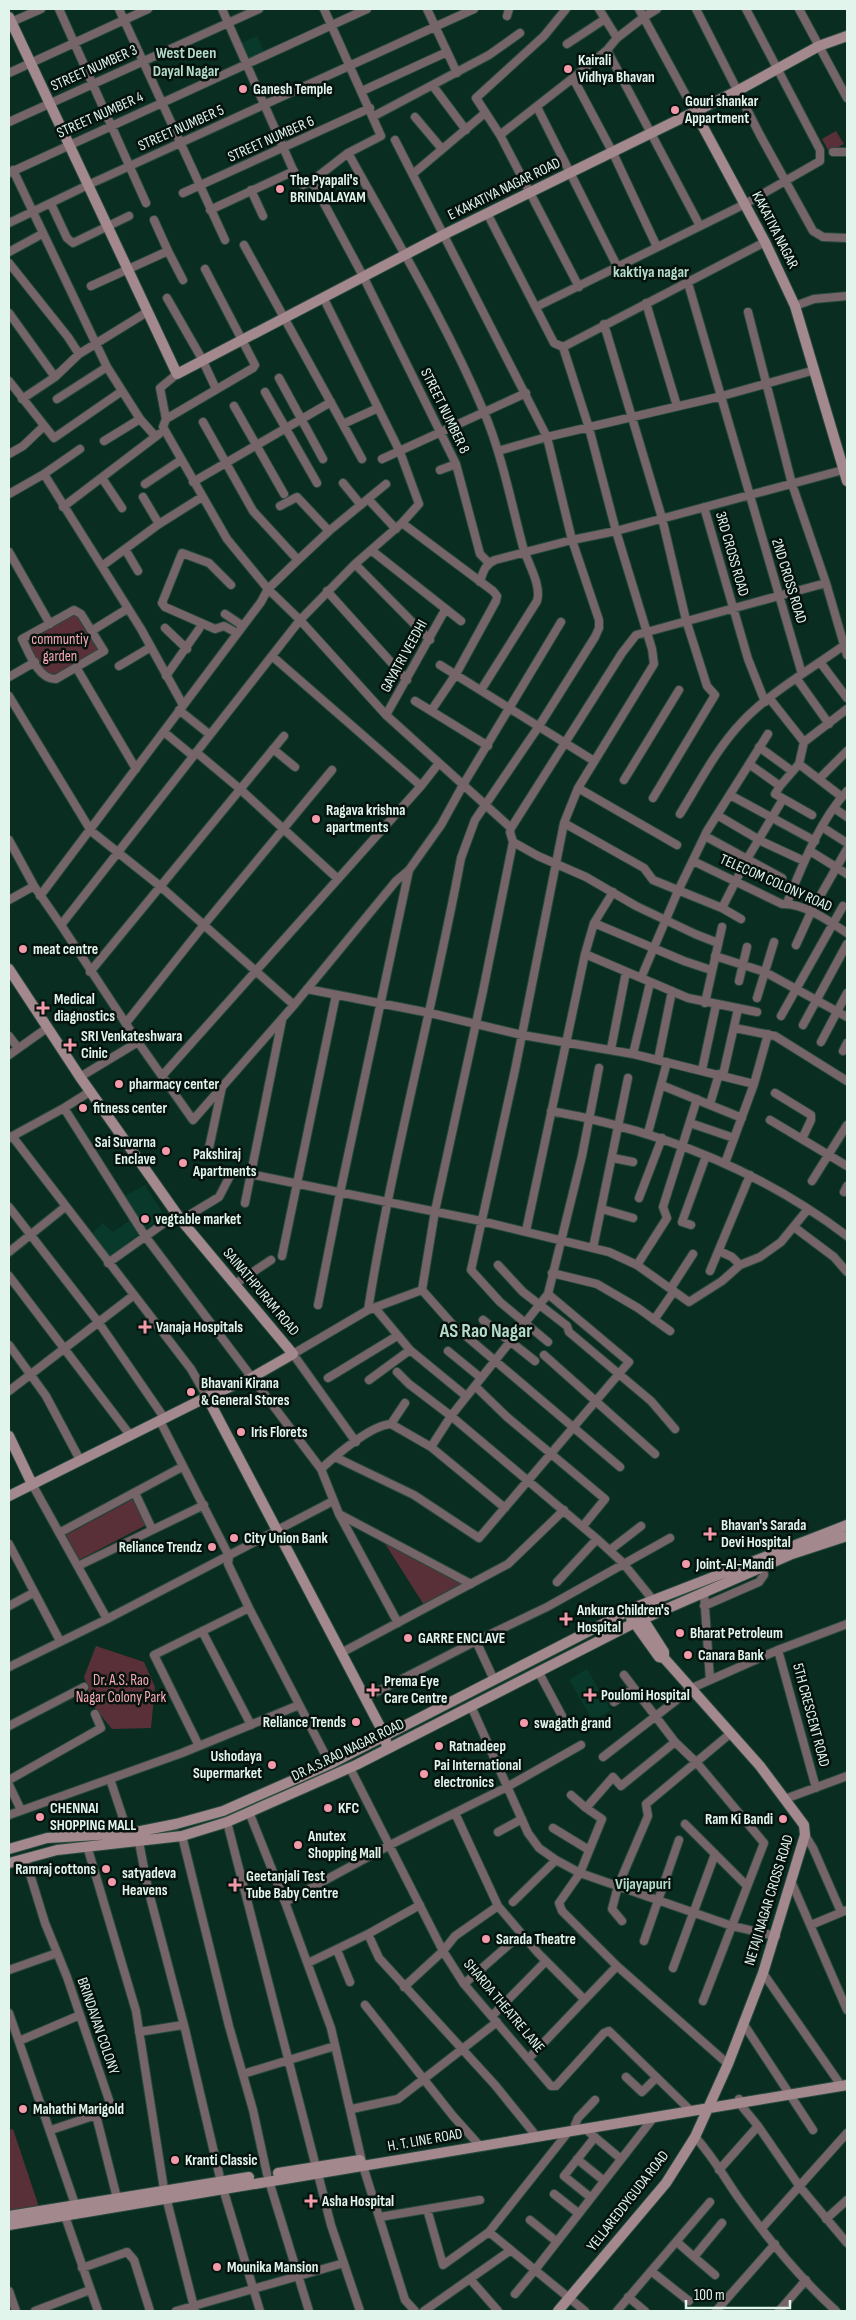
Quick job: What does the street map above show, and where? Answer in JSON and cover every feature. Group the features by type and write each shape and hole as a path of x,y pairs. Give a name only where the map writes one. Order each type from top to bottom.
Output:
{"street":[{"path":"40,9 10,21 177,374 160,388 166,419 164,430 193,482 227,539 268,589 300,620 386,715 511,828"},
{"path":"59,9 146,203"},
{"path":"119,9 224,240"},
{"path":"9,73 148,9"},
{"path":"222,9 294,171 301,184 306,185 348,154 381,136 372,112 324,9"},
{"name":"STREET NUMBER 3","path":"9,122 259,9"},
{"name":"STREET NUMBER 4","path":"11,172 366,9"},
{"path":"427,9 457,73"},
{"name":"STREET NUMBER 5","path":"9,224 88,185 474,9"},
{"path":"566,9 544,36 476,98 500,135 579,287"},
{"path":"598,9 617,38"},
{"name":"KAKATIYA NAGAR","path":"639,9 765,242 795,306 847,481"},
{"path":"500,135 573,78 617,38 657,9"},
{"path":"696,9 737,91 817,235 847,238"},
{"path":"536,307 745,204 817,164 821,158 820,150 746,9"},
{"path":"800,9 847,98"},
{"path":"567,44 604,18"},
{"name":"STREET NUMBER 6","path":"183,193 284,148 433,86 489,55 520,33"},
{"name":"E KAKATIYA NAGAR ROAD","path":"177,374 282,317 445,234 488,215 737,91 819,46 847,36"},
{"path":"606,50 700,226"},
{"path":"362,91 447,52"},
{"path":"573,78 613,153 657,247"},
{"path":"433,86 466,130"},
{"path":"537,106 618,268"},
{"path":"414,173 485,113"},
{"path":"415,117 442,150"},
{"path":"395,140 414,173 547,437 572,540 600,620 599,628 539,726 486,804 468,836 461,858 430,1013 381,1234 372,1309 410,1350 466,1396"},
{"path":"833,152 847,152"},
{"path":"348,154 440,317 484,413 498,452 524,552 539,595 482,690"},
{"path":"210,210 294,171"},
{"path":"11,172 33,212 106,367 140,419 155,436"},
{"name":"STREET NUMBER 8","path":"312,181 363,276 456,464 480,554 489,563"},
{"path":"251,190 263,216"},
{"path":"51,204 70,242 73,243 128,216"},
{"path":"488,215 554,343 563,347 589,428 616,531 652,649 654,664 578,788 564,823 522,1035 471,1270 500,1302 548,1342"},
{"path":"154,220 183,280"},
{"path":"9,252 42,234"},
{"path":"563,347 765,242"},
{"path":"244,245 362,459"},
{"path":"91,286 168,251"},
{"path":"9,262 68,337 79,354"},
{"path":"166,419 253,368 255,365 205,269"},
{"name":"2ND CROSS ROAD","path":"688,283 780,595 800,677 829,724"},
{"path":"795,306 814,299 847,296"},
{"path":"60,926 300,620 327,591 399,526 419,504 400,452 322,297"},
{"path":"167,298 202,359 216,389"},
{"path":"646,303 677,406"},
{"path":"22,399 55,377 79,354 147,312"},
{"path":"748,312 768,383 792,484 826,583 847,655"},
{"path":"9,313 55,377"},
{"path":"604,324 662,518 686,620 707,686 715,695 653,798"},
{"path":"57,399 106,367"},
{"path":"498,452 547,437 722,396 815,370"},
{"path":"279,378 323,459"},
{"path":"9,380 54,438 122,391"},
{"path":"265,392 317,483"},
{"path":"382,459 526,393"},
{"path":"193,482 303,420 331,402"},
{"path":"234,406 284,494"},
{"path":"342,424 378,408"},
{"path":"104,441 140,419"},
{"path":"204,422 253,511 298,560"},
{"path":"9,454 23,446 44,426"},
{"path":"63,507 164,430"},
{"path":"9,494 44,474 80,449"},
{"path":"145,484 181,460"},
{"path":"440,470 456,464"},
{"path":"480,582 483,570 489,563 524,552 616,531 843,470"},
{"path":"44,474 151,647 181,708 209,734"},
{"path":"102,478 122,508"},
{"path":"343,484 361,504"},
{"path":"40,896 164,732 268,589 329,531 386,484"},
{"path":"143,497 159,524"},
{"path":"102,566 159,524 202,497"},
{"path":"280,506 297,497 329,531"},
{"path":"368,499 399,526 493,591 497,596 456,674 431,711"},
{"name":"3RD CROSS ROAD","path":"704,507 748,659 768,700 804,742"},
{"path":"125,549 138,571"},
{"path":"371,550 461,622"},
{"path":"9,552 50,624"},
{"path":"231,585 209,563 182,553 162,603 165,607 215,629 224,626 237,633"},
{"path":"355,564 430,640"},
{"path":"422,1290 435,1211 476,1025 513,842 510,832 511,828 622,653 636,635 826,583"},
{"path":"327,591 407,680"},
{"path":"93,630 127,609"},
{"path":"76,610 93,630 104,651 56,679 50,679 42,674 22,639 50,624 76,610"},
{"name":"GAYATRI VEEDHI","path":"386,715 430,640 445,610"},
{"path":"225,614 242,626"},
{"path":"9,840 12,854 90,972 193,1120 283,1018 396,881 409,870 441,825 561,622"},
{"path":"165,628 187,649"},
{"path":"166,676 187,649 199,629"},
{"path":"680,814 729,736 743,720 843,646"},
{"path":"119,666 151,647"},
{"path":"272,656 421,786"},
{"path":"9,677 35,662"},
{"path":"820,662 847,698"},
{"path":"440,665 594,760"},
{"path":"76,668 136,769"},
{"path":"624,780 679,690"},
{"path":"9,696 91,830 160,886 254,972 294,1005"},
{"path":"414,701 488,746"},
{"path":"812,816 774,794 799,764 804,742 847,710"},
{"path":"164,732 240,790 338,879"},
{"path":"641,978 655,949 678,890 705,836 758,747 768,734"},
{"path":"90,972 284,736"},
{"path":"758,747 792,771"},
{"path":"273,749 295,767"},
{"path":"819,779 847,751"},
{"path":"162,1076 421,786 439,763"},
{"path":"748,764 780,786"},
{"path":"787,903 804,861 822,827 844,794 799,764"},
{"path":"126,1023 203,926 332,770"},
{"path":"578,788 677,845"},
{"path":"730,795 815,841"},
{"path":"722,908 770,818 783,799"},
{"path":"834,808 847,817"},
{"path":"717,815 759,840 804,861"},
{"path":"564,823 644,868 653,880 722,908 741,919"},
{"path":"822,827 847,843"},
{"path":"705,836 782,878"},
{"path":"513,842 613,892 636,906 695,934 718,942"},
{"path":"796,945 811,912 847,849"},
{"path":"810,851 847,874"},
{"name":"TELECOM COLONY ROAD","path":"693,861 782,904 787,903 811,912 847,933"},
{"path":"318,1304 409,870"},
{"path":"9,900 34,886"},
{"path":"526,1231 585,954 594,923 613,892"},
{"path":"781,1016 843,906"},
{"path":"594,923 711,970"},
{"path":"705,1003 722,927"},
{"path":"757,998 774,942"},
{"path":"803,1025 847,944"},
{"path":"739,981 747,947"},
{"path":"585,954 705,1003 757,1012"},
{"path":"715,956 765,972 847,1017"},
{"name":"SAINATHPURAM ROAD","path":"9,970 80,1077 179,1217 293,1354 250,1378 207,1397 9,1496"},
{"path":"611,1049 626,972"},
{"path":"633,1054 650,982"},
{"path":"306,989 430,1013 522,1035 611,1049 754,1084"},
{"path":"658,1060 672,991"},
{"path":"821,1042 847,993"},
{"path":"282,1256 336,995"},
{"path":"702,1070 716,1005"},
{"path":"710,1104 735,1028 738,1008"},
{"path":"245,1202 283,1018"},
{"path":"9,1055 47,1028"},
{"path":"735,1028 775,1036 847,1081"},
{"path":"725,1163 754,1084 768,1034"},
{"path":"9,1036 18,1048"},
{"path":"80,1077 138,1042"},
{"path":"843,1051 847,1043"},
{"path":"648,1133 668,1062"},
{"path":"431,1447 466,1396 548,1294 600,1068"},
{"path":"593,1248 620,1125 628,1078"},
{"path":"209,1148 222,1085"},
{"path":"661,1085 742,1118"},
{"path":"91,1091 10,1137 191,1369 278,1529 385,1736 387,1748"},
{"path":"775,1093 811,1115 811,1120 802,1139"},
{"path":"637,1265 666,1218 664,1207 697,1099"},
{"path":"64,1108 145,1236 320,1470 339,1514 398,1623"},
{"path":"551,1111 620,1125 683,1145 750,1175 808,1209 847,1236"},
{"path":"770,1120 847,1166"},
{"path":"690,1123 734,1138"},
{"path":"812,1181 847,1125"},
{"path":"639,1198 662,1138"},
{"path":"691,1225 682,1222 706,1156"},
{"path":"613,1158 633,1162"},
{"path":"108,1263 145,1236 219,1197 232,1172 297,1183 561,1238 609,1252 637,1265 689,1302 722,1281 740,1265 760,1257 781,1242 808,1209"},
{"path":"710,1270 750,1175"},
{"path":"9,1207 99,1323 163,1420 182,1467 204,1505 229,1556 228,1564 249,1608 330,1764"},
{"path":"9,1252 65,1207"},
{"path":"602,1210 634,1218"},
{"path":"794,1227 834,1257 847,1272"},
{"path":"719,1251 732,1257 740,1265"},
{"path":"654,1320 693,1254"},
{"path":"235,1284 271,1260"},
{"path":"498,1265 523,1292 567,1326 569,1332 651,1401 675,1429"},
{"path":"552,1273 597,1284 638,1308 670,1330"},
{"path":"9,1276 130,1435"},
{"path":"356,1442 293,1354 372,1309 422,1290"},
{"path":"422,1290 453,1325 620,1467"},
{"path":"335,1456 414,1495 479,1538 629,1362 548,1294"},
{"path":"9,1391 134,1295"},
{"path":"483,1320 535,1361"},
{"path":"328,1378 397,1336"},
{"path":"9,1345 32,1374 58,1415 80,1460"},
{"path":"369,1380 410,1350"},
{"path":"448,1351 481,1378"},
{"path":"544,1355 655,1454"},
{"path":"397,1372 409,1384 451,1416 610,1550 653,1600"},
{"path":"475,1386 507,1417 605,1499 583,1526"},
{"path":"320,1470 335,1456 379,1427 391,1424 405,1403"},
{"path":"391,1424 431,1447 505,1508"},
{"path":"10,1441 108,1619"},
{"path":"59,1533 182,1467"},
{"path":"135,1493 152,1529"},
{"path":"9,1667 108,1619 333,1501"},
{"path":"78,1566 204,1505"},
{"path":"341,1653 508,1564 564,1510"},
{"path":"339,1514 471,1584"},
{"path":"9,1849 47,1838 128,1833 176,1824 223,1811 330,1764 632,1609 847,1525"},
{"path":"610,1550 641,1526"},
{"name":"DR A.S.RAO NAGAR ROAD","path":"9,1864 25,1858 87,1846 182,1836 227,1822 350,1768 639,1621 792,1554 847,1536"},
{"path":"365,1698 547,1607 670,1538"},
{"path":"557,1582 597,1539"},
{"path":"10,1548 60,1641"},
{"path":"704,1606 760,1582 763,1579 763,1568"},
{"path":"9,1606 33,1593"},
{"path":"704,1593 710,1680"},
{"path":"199,1746 154,1655 249,1608"},
{"name":"NETAJI NAGAR CROSS ROAD","path":"632,1609 658,1657 664,1658 731,1733 785,1799 804,1825 806,1835 776,1936 711,2105"},
{"name":"5TH CRESCENT ROAD","path":"603,1757 692,1688 778,1650 847,1624"},
{"path":"202,1631 251,1725"},
{"path":"476,1641 494,1680"},
{"name":"5TH CRESCENT ROAD","path":"778,1650 816,1788"},
{"path":"538,1671 562,1716"},
{"path":"624,1675 675,1742 697,1763 764,1842 703,2001"},
{"path":"9,1726 84,1687"},
{"path":"614,1702 634,1688"},
{"path":"9,1815 199,1746 299,1705"},
{"path":"472,1706 528,1833 539,1848 580,1873 658,1898 732,1926 776,1936"},
{"path":"9,1780 101,1728 95,1714"},
{"path":"622,1921 612,1909 618,1886 648,1816 646,1804 731,1733"},
{"path":"586,1808 613,1777 621,1786 675,1742"},
{"path":"285,1902 507,1787 581,1745"},
{"name":"SHARDA THEATRE LANE","path":"350,1768 443,1951 464,1984 551,2086 556,2086 604,2033 609,2031 689,2108"},
{"path":"785,1799 847,1776"},
{"path":"110,1778 128,1833"},
{"path":"9,1785 21,1810"},
{"path":"571,1795 602,1819 580,1873 560,1903 560,1908 617,1966 728,2064"},
{"path":"249,1812 285,1902 331,2028 352,2109 363,2162 405,2300 415,2311"},
{"path":"455,1813 498,1906 521,1934 584,1999"},
{"path":"498,1832 522,1819"},
{"path":"227,1822 317,2171 360,2311"},
{"path":"684,1824 747,1886"},
{"path":"553,1828 589,1850"},
{"path":"806,1835 844,1911 811,1925"},
{"path":"182,1836 268,2178 309,2311"},
{"path":"644,1941 680,1840"},
{"path":"139,1842 148,1889 222,2185 260,2311"},
{"path":"87,1846 136,2010 144,2072 165,2194 193,2308"},
{"path":"673,1968 715,1854"},
{"name":"BRINDAVAN COLONY","path":"25,1858 45,1923 80,2015 110,2103 107,2110 96,2115"},
{"path":"513,1902 556,1860"},
{"path":"791,1881 847,2010"},
{"path":"308,1963 337,1950 420,1906"},
{"path":"404,1987 443,1951 455,1936 498,1906"},
{"path":"368,1934 379,1958 495,2085 534,2134"},
{"path":"464,1984 521,1934"},
{"path":"337,1950 350,1982"},
{"path":"9,1970 57,1953"},
{"path":"352,2109 398,2100 425,2080 462,2051 495,2019 546,1961"},
{"path":"529,2058 617,1966"},
{"path":"763,1972 844,2082"},
{"path":"365,2005 477,2143"},
{"path":"9,2012 75,2204"},
{"path":"19,2040 80,2015"},
{"path":"743,2023 813,2130"},
{"path":"140,2032 183,2025"},
{"path":"243,2074 335,2046"},
{"path":"626,2077 642,2092 656,2078"},
{"name":"H. T. LINE ROAD","path":"576,2128 790,2093 844,2082"},
{"path":"427,2209 443,2265 489,2232 576,2128 578,2118 595,2100"},
{"path":"740,2101 800,2187 847,2243"},
{"name":"YELLAREDDYGUDA ROAD","path":"558,2311 666,2183 695,2138 711,2105"},
{"name":"H. T. LINE ROAD","path":"9,2225 65,2216 118,2202 317,2171 477,2143 654,2117 689,2108"},
{"path":"51,2130 96,2115 118,2202"},
{"path":"515,2294 654,2117"},
{"path":"719,2170 758,2126"},
{"path":"576,2128 595,2137 621,2159"},
{"path":"762,2228 847,2133"},
{"path":"590,2197 564,2176 595,2137"},
{"path":"695,2138 708,2151 719,2170 775,2244 836,2311"},
{"path":"577,2159 604,2180"},
{"path":"554,2194 578,2213"},
{"path":"380,2217 480,2200"},
{"path":"826,2219 847,2200"},
{"name":"H. T. LINE ROAD","path":"9,2216 75,2204 118,2202"},
{"path":"617,2311 710,2202"},
{"path":"65,2216 98,2311"},
{"path":"530,2220 556,2241"},
{"path":"694,2257 722,2223"},
{"path":"489,2232 585,2311"},
{"path":"676,2242 715,2275"},
{"path":"716,2311 775,2244"},
{"path":"428,2310 511,2250"},
{"path":"82,2268 128,2252 134,2260 150,2311"},
{"path":"176,2311 193,2308 344,2263"},
{"path":"651,2271 689,2301"},
{"path":"470,2279 498,2311"},
{"path":"779,2311 806,2280"},
{"path":"35,2311 90,2290"},
{"path":"9,2291 16,2311"},
{"path":"628,2297 645,2311"}],"shaded area":[{"path":"257,36 265,53 247,61 239,44"},
{"name":"vegtable market","path":"145,1185 164,1215 109,1257 90,1235 103,1223 113,1232 136,1216 124,1196"},
{"name":"Poulomi Hospital","path":"587,1669 611,1710 593,1721 569,1680"}],"green space":[{"path":"836,131 844,144 829,152 822,139"},
{"name":"communtiy garden","path":"76,610 103,649 50,679 22,639"},
{"path":"133,1499 146,1525 79,1560 66,1535"},
{"path":"382,1539 464,1583 424,1605"},
{"name":"Dr. A.S. Rao Nagar Colony Park","path":"96,1646 144,1662 155,1687 151,1728 112,1729 93,1706 84,1677"},
{"path":"13,2129 39,2207 9,2212 9,2130"}],"place":[{"name":"Kairali Vidhya Bhavan","path":"568,69"},
{"name":"Ganesh Temple","path":"243,89"},
{"name":"Gouri shankar Appartment","path":"675,110"},
{"name":"The Pyapali's BRINDALAYAM","path":"280,189"},
{"name":"Ragava krishna apartments","path":"316,819"},
{"name":"meat centre","path":"23,949"},
{"name":"Medical diagnostics","path":"43,1008"},
{"name":"SRI Venkateshwara Cinic","path":"70,1045"},
{"name":"pharmacy center","path":"119,1084"},
{"name":"fitness center","path":"83,1108"},
{"name":"Sai Suvarna Enclave","path":"166,1151"},
{"name":"Pakshiraj Apartments","path":"183,1163"},
{"name":"vegtable market","path":"145,1219"},
{"name":"Vanaja Hospitals","path":"145,1327"},
{"name":"Bhavani Kirana & General Stores","path":"191,1392"},
{"name":"Iris Florets","path":"241,1432"},
{"name":"Bhavan's Sarada Devi Hospital","path":"710,1534"},
{"name":"City Union Bank","path":"234,1538"},
{"name":"Reliance Trendz","path":"212,1547"},
{"name":"Joint-Al-Mandi","path":"686,1564"},
{"name":"Ankura Children's Hospital","path":"566,1619"},
{"name":"Bharat Petroleum","path":"680,1633"},
{"name":"GARRE ENCLAVE","path":"408,1638"},
{"name":"Canara Bank","path":"688,1655"},
{"name":"Prema Eye Care Centre","path":"373,1690"},
{"name":"Poulomi Hospital","path":"590,1695"},
{"name":"Reliance Trends","path":"356,1722"},
{"name":"swagath grand","path":"524,1723"},
{"name":"Ratnadeep","path":"439,1746"},
{"name":"Ushodaya Supermarket","path":"272,1765"},
{"name":"Pai International electronics","path":"424,1774"},
{"name":"KFC","path":"328,1808"},
{"name":"CHENNAI SHOPPING MALL","path":"40,1817"},
{"name":"Ram Ki Bandi","path":"783,1819"},
{"name":"Anutex Shopping Mall","path":"298,1845"},
{"name":"Ramraj cottons","path":"106,1869"},
{"name":"satyadeva Heavens","path":"112,1882"},
{"name":"Geetanjali Test Tube Baby Centre","path":"235,1885"},
{"name":"Sarada Theatre","path":"486,1939"},
{"name":"Mahathi Marigold","path":"23,2109"},
{"name":"Kranti Classic","path":"175,2160"},
{"name":"Asha Hospital","path":"311,2201"},
{"name":"Mounika Mansion","path":"217,2267"}],"district":[{"name":"West Deen Dayal Nagar","path":"186,62"},
{"name":"kaktiya nagar","path":"651,272"},
{"name":"AS Rao Nagar","path":"486,1331"},
{"name":"Vijayapuri","path":"643,1884"}]}
